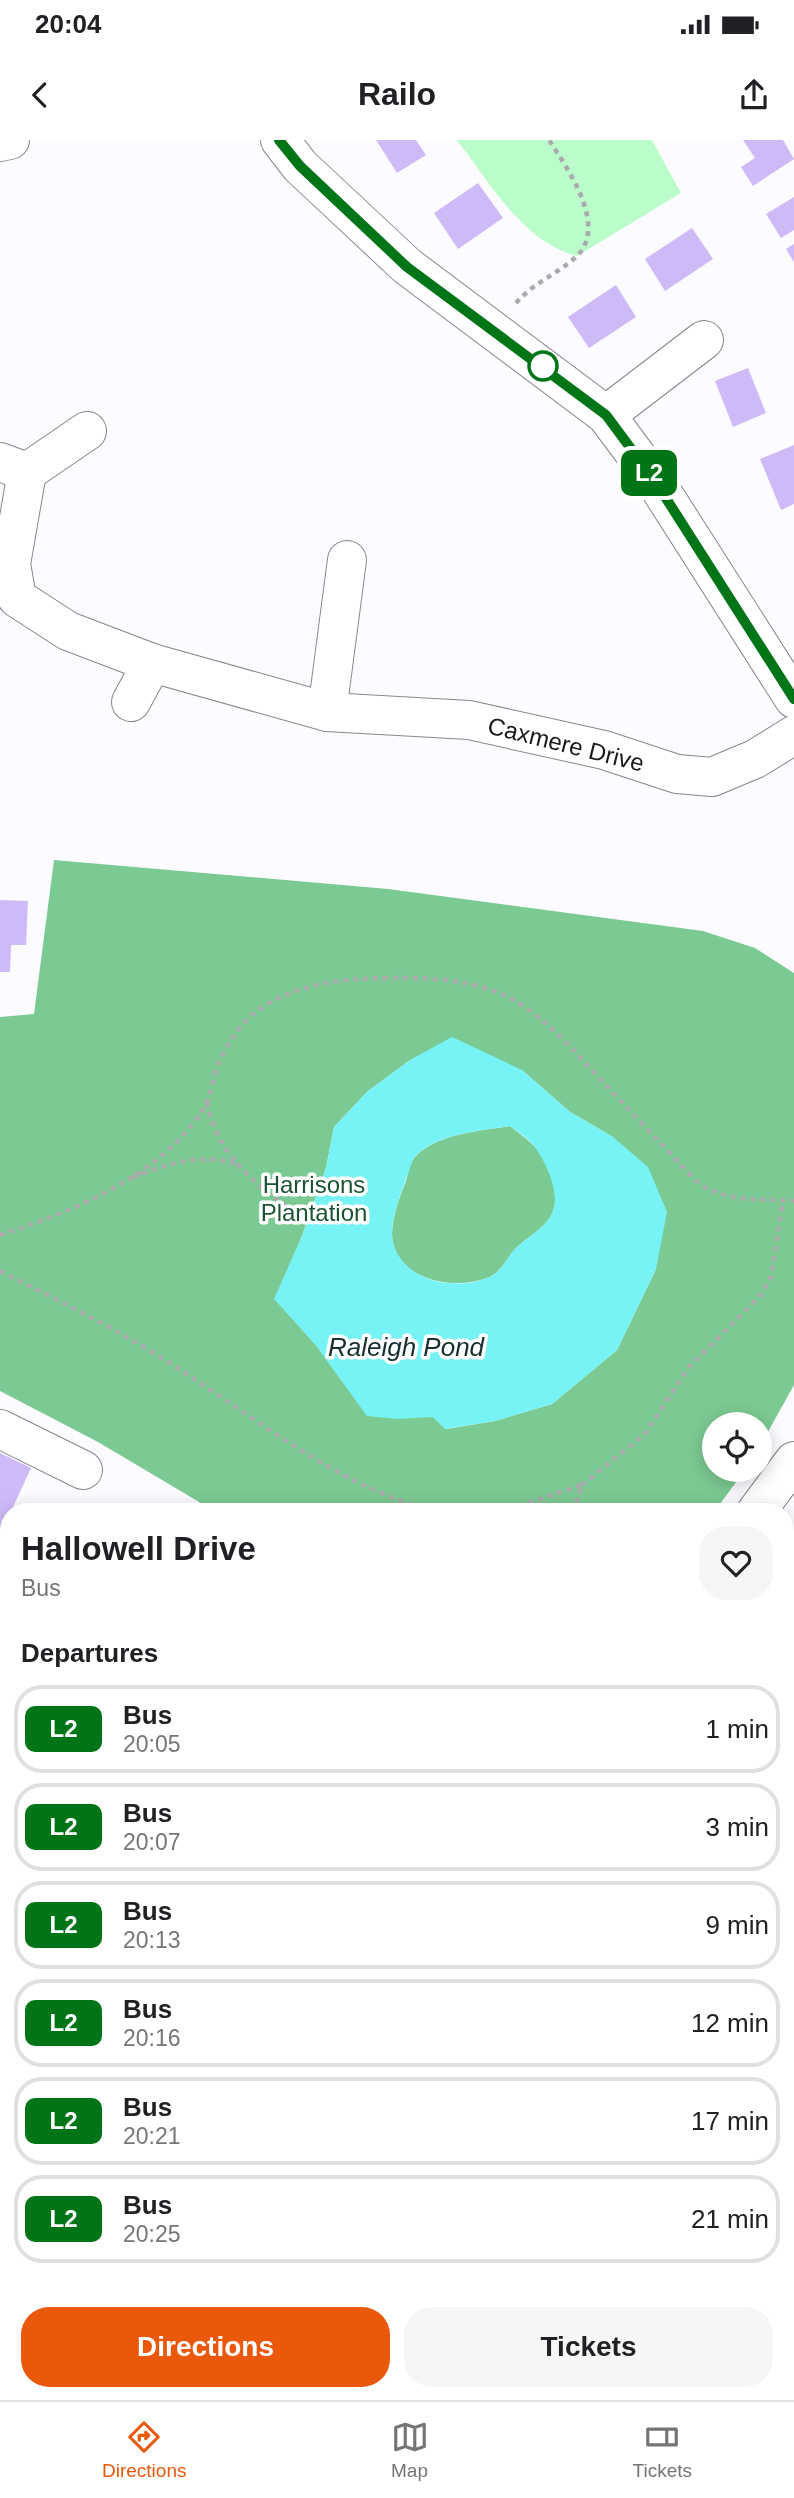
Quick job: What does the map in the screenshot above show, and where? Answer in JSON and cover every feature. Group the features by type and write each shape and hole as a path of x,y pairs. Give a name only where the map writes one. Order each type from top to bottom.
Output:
{"street":[{"path":"0,142 10,140"},
{"path":"279,140 300,166 407,267 606,415 655,481 794,699"},
{"path":"606,415 704,340"},
{"name":"Caxmere Drive","path":"87,431 13,467 9,603 68,631 152,663 327,712 469,720 604,750 677,774 712,777 755,759 794,735"},
{"path":"327,712 347,560"},
{"path":"131,702 152,663"},
{"path":"0,1429 83,1470"},
{"path":"763,1503 794,1461"}],"path":[{"path":"499,333 509,311 525,293 577,256 585,243 588,211 575,181 549,140"},
{"path":"125,1180 171,1146 207,1102 216,1069 229,1043 246,1021 267,1005 302,989 344,980 396,978 458,981 514,1000 550,1025 699,1184 717,1195 737,1200 794,1201"},
{"path":"207,1102 214,1126 236,1164 259,1187 290,1209"},
{"path":"0,1235 55,1216 125,1180 180,1162 211,1159 236,1164"},
{"path":"527,1503 582,1485 644,1435 689,1367 760,1296 771,1277 783,1200"},
{"path":"0,1271 163,1359 352,1481 400,1503"},
{"path":"576,1503 582,1485"}],"green space":[{"path":"457,140 652,140 681,193 577,256 540,238 524,224 495,192"},
{"name":"Harrisons Plantation","path":"54,860 388,889 703,931 755,948 794,973 794,1385 772,1424 772,1412 702,1412 702,1482 736,1482 721,1503 201,1503 98,1442 0,1391 0,1017 34,1014","holes":["410,1060 522,1070 570,1112 613,1137 656,1269 617,1350 552,1404 495,1421 446,1429 433,1417 314,1343 275,1299 302,1236 326,1168 334,1127 367,1092"]},
{"path":"510,1126 537,1150 548,1169 555,1191 555,1202 548,1220 516,1248 497,1272 487,1278 474,1282 446,1282 432,1280 407,1267 393,1243 392,1228 413,1159 424,1149 447,1138"}],"water":[{"name":"Raleigh Pond","path":"452,1037 522,1070 570,1112 613,1137 648,1167 667,1212 656,1269 617,1350 552,1404 495,1421 445,1429 433,1417 397,1419 367,1416 314,1343 274,1299 302,1236 326,1168 334,1127 367,1092 410,1060","holes":["510,1126 527,1138 544,1163 555,1193 553,1212 541,1228 516,1248 497,1272 487,1278 460,1284 419,1275 399,1256 392,1235 399,1200 414,1159 424,1149 447,1138"]}],"building":[{"path":"376,140 416,140 426,155 397,173"},
{"path":"743,140 783,140 794,159 753,186 741,167 755,158"},
{"path":"478,183 503,218 458,249 434,213"},
{"path":"794,197 794,230 781,238 766,214"},
{"path":"692,228 713,259 665,291 645,259"},
{"path":"794,244 794,262 786,249"},
{"path":"616,285 636,317 589,348 568,317"},
{"path":"748,368 766,413 733,427 715,381"},
{"path":"794,445 794,504 781,510 760,459"},
{"path":"0,900 28,901 26,945 11,945 10,972 0,972"},
{"path":"0,1453 31,1468 15,1503 0,1503"}],"bus line":[{"name":"L2","path":"279,140 300,166 407,267 606,415 655,481 794,699"}]}
